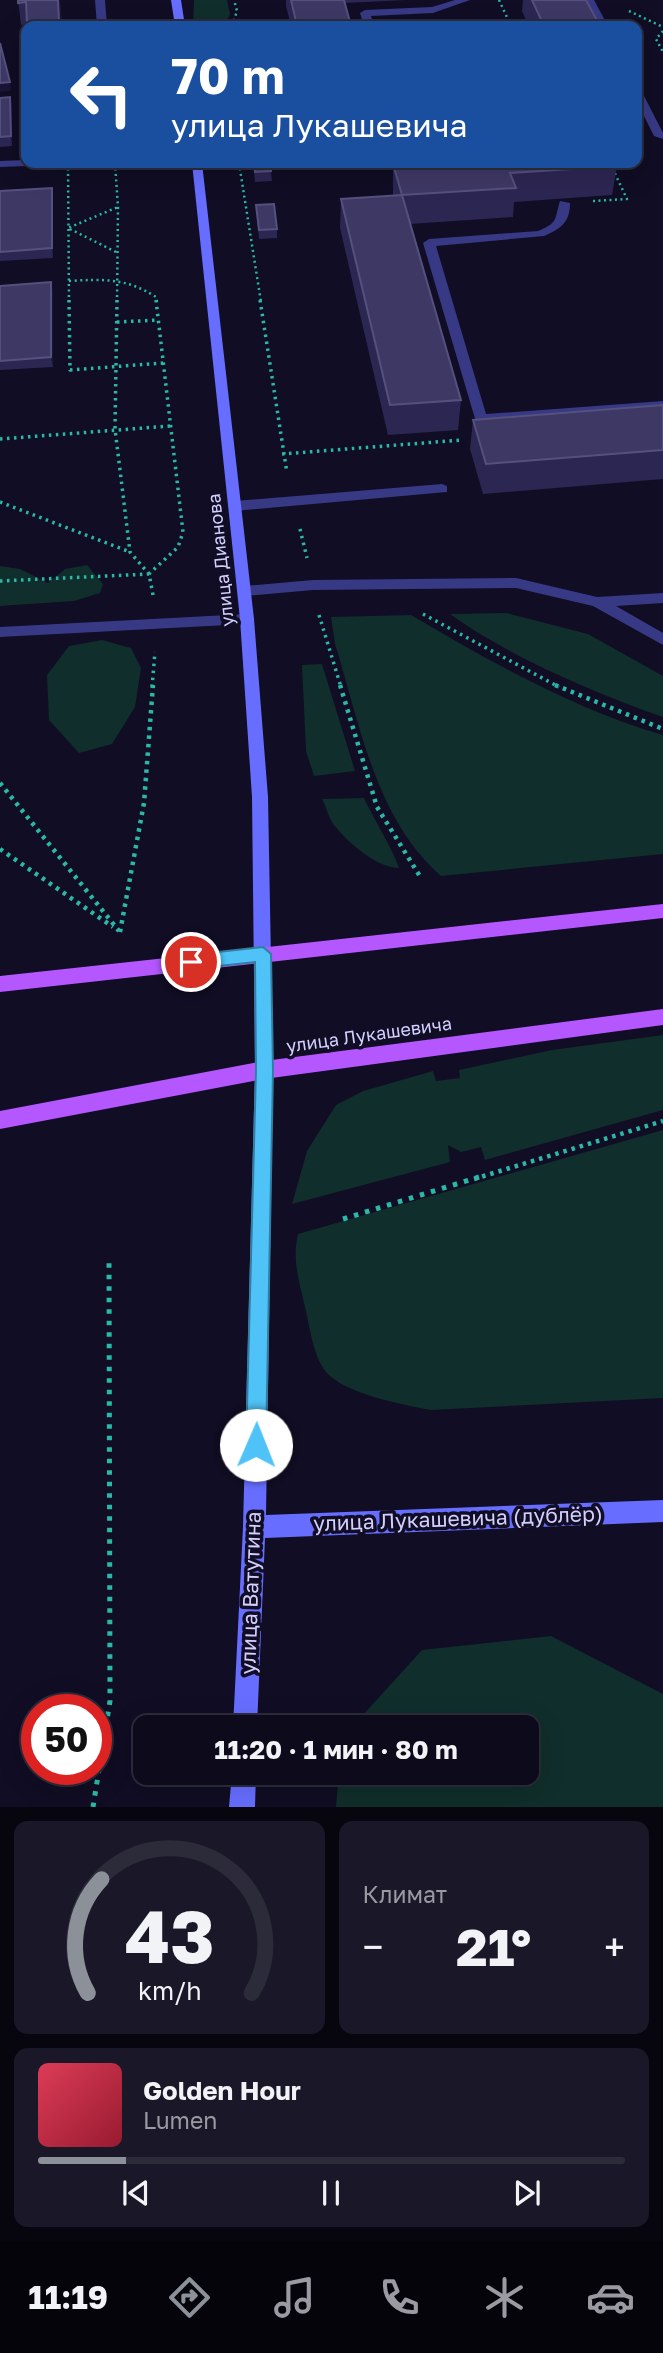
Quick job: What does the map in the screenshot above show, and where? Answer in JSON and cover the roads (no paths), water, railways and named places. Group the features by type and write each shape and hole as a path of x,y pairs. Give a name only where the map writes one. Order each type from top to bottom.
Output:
{"main road":[{"path":"176,0 179,21"},
{"name":"улица Дианова","path":"198,168 247,619 259,765 263,954"},
{"path":"0,984 663,911"},
{"name":"улица Ватутина","path":"246,1715 254,1527 264,1070 263,954"},
{"name":"улица Лукашевича","path":"0,1120 264,1070 663,1017"},
{"name":"улица Лукашевича (дублёр)","path":"254,1527 663,1511"},
{"path":"242,1807 243,1785"}],"street":[{"path":"100,0 102,21"},
{"path":"367,21 365,13 433,10 465,0"},
{"path":"589,0 600,21"},
{"path":"642,102 659,136 663,135"},
{"path":"0,164 21,163"},
{"path":"564,203 564,216 556,227 540,234 429,243 481,419 663,405"},
{"path":"235,506 442,489"},
{"path":"244,591 313,585 516,583 597,602 663,598"},
{"path":"597,602 663,640"},
{"path":"0,632 247,619"}]}
